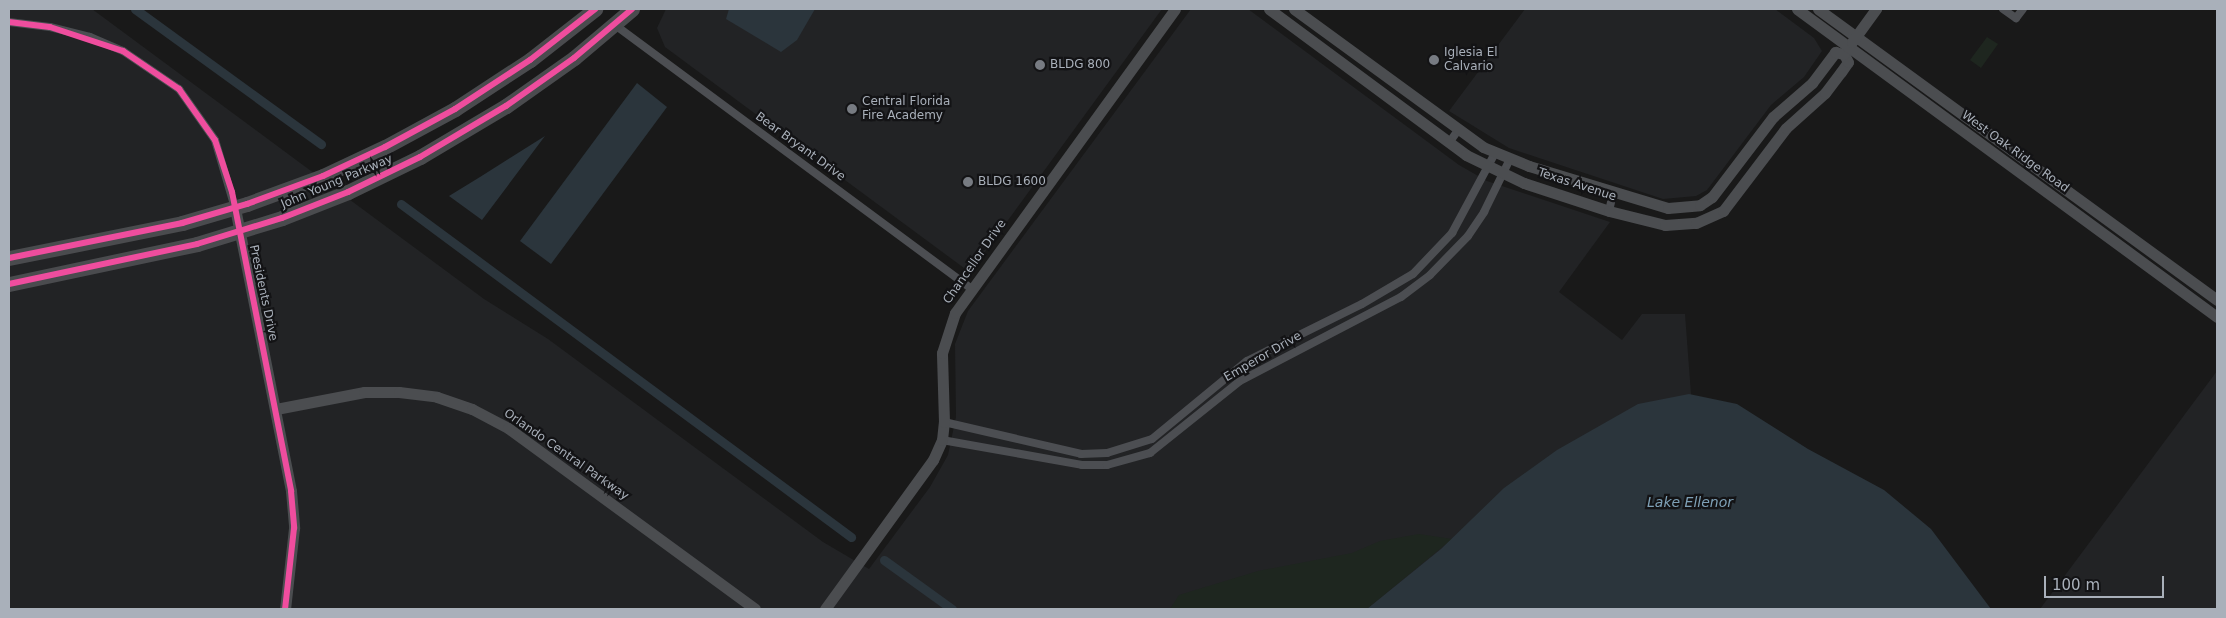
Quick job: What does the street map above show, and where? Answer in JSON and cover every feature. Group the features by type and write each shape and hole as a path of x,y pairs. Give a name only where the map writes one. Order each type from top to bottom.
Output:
{"highway":[{"path":"574,58 588,34 594,9"},
{"name":"John Young Parkway","path":"9,258 143,232 235,208 323,176 432,122 506,77 594,9"},
{"path":"615,25 617,9"},
{"name":"John Young Parkway","path":"9,284 155,255 239,232 315,206 411,162 479,124 574,58 632,9"}],"street":[{"name":"Chancellor Drive","path":"825,609 920,481 942,440 944,422 942,353 955,313 971,288 1145,54 1175,9"},
{"name":"Chancellor Drive","path":"1145,54 1183,9"},
{"name":"Texas Avenue","path":"1269,9 1448,143 1489,167 1609,211 1665,225 1684,225 1711,218 1723,211 1778,137 1824,93 1848,62 1846,51 1876,9"},
{"name":"Texas Avenue","path":"1294,9 1458,130 1495,153 1613,193 1668,208 1700,205 1723,186 1765,127 1787,102 1812,83 1835,52 1846,51"},
{"name":"West Oak Ridge Road","path":"1797,9 1846,51 1950,121 2217,317"},
{"name":"West Oak Ridge Road","path":"1818,9 2217,300"},
{"path":"2003,9 2016,18 2023,9"},
{"name":"Presidents Drive","path":"9,22 50,27 90,37 123,51 179,89 215,140 235,208 291,491 294,528 285,609"},
{"name":"Bear Bryant Drive","path":"615,25 971,288"},
{"path":"1812,83 1824,93"},
{"path":"1950,121 1961,122 1997,148 2005,145"},
{"path":"1765,127 1778,137"},
{"path":"1448,143 1458,130"},
{"name":"Emperor Drive","path":"944,422 1081,454 1107,453 1152,438 1247,361 1362,304 1412,274 1452,233 1495,153"},
{"name":"Emperor Drive","path":"942,440 1082,465 1107,465 1150,453 1240,381 1401,297 1432,274 1468,236 1504,174 1510,159"},
{"path":"1723,186 1736,196"},
{"path":"1609,211 1613,193"},
{"path":"1665,225 1668,208"},
{"path":"2104,234 2116,236 2138,251 2144,246"},
{"name":"Orlando Central Parkway","path":"276,409 364,392 399,392 437,397 472,409 508,428 755,609"}],"shaded area":[{"path":"9,9 92,9 484,299 548,339 823,542 869,569 930,487 948,455 956,417 955,344 968,311 1191,9 1248,9 1459,165 1487,181 1610,222 1559,292 1622,340 1642,314 1685,314 1694,434 1414,609 9,609"},
{"path":"666,9 1162,9 974,267 964,268 665,47 657,28"},
{"path":"1525,9 1775,9 1814,38 1822,51 1804,77 1771,105 1707,190 1696,196 1663,199 1509,148 1449,111"},
{"path":"1987,37 1998,44 1981,68 1970,60"},
{"path":"2217,371 2217,609 2040,609"},
{"path":"1419,534 1452,539 1367,609 1170,609 1179,595 1258,571 1352,553 1380,541"}],"water":[{"path":"729,9 815,9 797,40 781,52 726,19"},
{"path":"637,83 667,107 551,264 520,241"},
{"path":"545,136 482,220 449,196 480,177"},
{"name":"Lake Ellenor","path":"1689,394 1737,404 1808,449 1884,490 1931,529 1991,609 1367,609 1441,549 1504,488 1557,450 1638,404"}],"waterway":[{"path":"135,9 321,144"},
{"path":"401,204 851,537"},
{"path":"884,560 952,609"}],"cycle path":[{"path":"9,258 182,223 247,204 323,176 385,147 455,109 530,60 595,9"},
{"path":"9,284 197,244 282,218 348,192 420,157 506,106 574,58 632,9"},
{"path":"9,22 50,27 123,51 179,89 215,140 232,192 291,491 294,528 285,609"}],"place":[{"name":"Iglesia El Calvario","path":"1434,60"},
{"name":"BLDG 800","path":"1040,65"},
{"name":"Central Florida Fire Academy","path":"852,109"},
{"name":"BLDG 1600","path":"968,182"}]}
